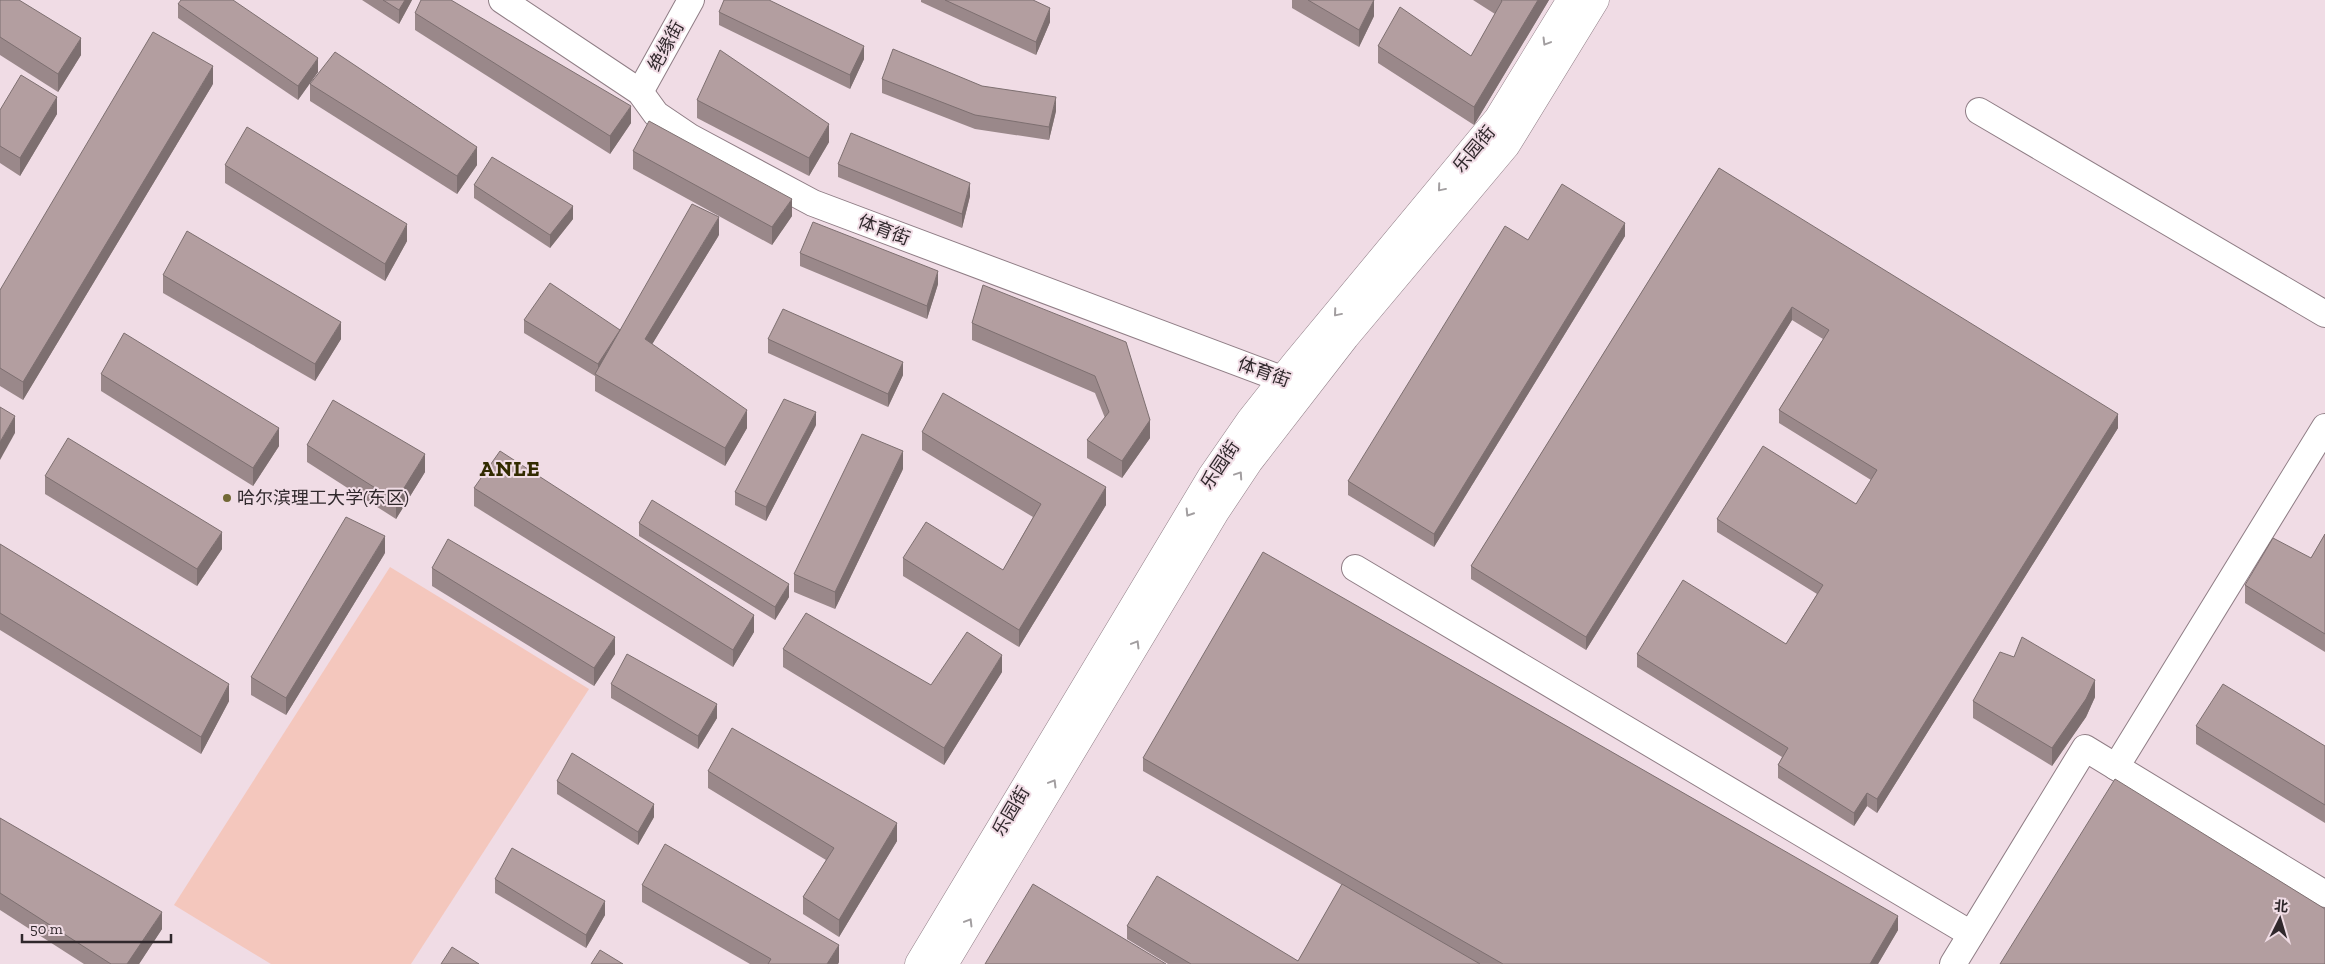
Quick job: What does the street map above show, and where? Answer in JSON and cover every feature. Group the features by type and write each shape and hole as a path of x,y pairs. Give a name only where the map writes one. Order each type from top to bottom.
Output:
{"main road":[{"name":"乐园街","path":"944,964 1294,383 1498,119 1571,0"},
{"name":"乐园街","path":"919,964 1180,527 1250,421 1345,337 1506,145 1594,0"}],"street":[{"name":"体育街","path":"502,0 640,92 656,114 690,137 813,203 1294,383"},
{"name":"绝缘街","path":"640,92 691,0"},
{"path":"1979,111 2325,314"},
{"path":"2116,768 2325,427"},
{"path":"1355,568 1971,934"},
{"path":"1953,964 2085,748 2325,894"}],"shaded area":[{"path":"390,567 589,689 411,964 271,964 174,905"}],"building":[{"path":"0,0 19,0 81,38 58,74 0,37"},
{"path":"181,0 233,0 318,58 298,86 178,4"},
{"path":"383,0 405,0 399,10"},
{"path":"421,0 451,0 631,106 610,136 415,13"},
{"path":"724,0 769,0 864,46 850,75 719,12"},
{"path":"945,0 1033,0 1050,8 1036,42"},
{"path":"1308,0 1374,0 1359,30"},
{"path":"1501,0 1538,0 1474,107 1378,46 1400,7 1471,56"},
{"path":"153,32 213,66 23,382 0,368 0,290"},
{"path":"893,49 982,86 1056,97 1049,127 975,115 882,79"},
{"path":"720,50 829,124 809,158 697,100"},
{"path":"335,52 477,147 457,176 310,84"},
{"path":"21,75 57,97 20,158 0,146 0,110"},
{"path":"649,121 792,199 772,227 633,151"},
{"path":"247,127 407,224 385,264 225,165"},
{"path":"851,133 970,183 962,214 838,164"},
{"path":"492,157 573,206 550,235 474,185"},
{"path":"1719,168 2118,414 1877,799 1867,793 1854,813 1778,765 1788,748 1637,654 1683,580 1786,644 1823,585 1717,519 1763,446 1856,504 1877,470 1779,410 1829,330 1792,307 1586,637 1471,566"},
{"path":"1562,184 1625,223 1434,534 1348,481 1505,226 1528,240"},
{"path":"692,204 719,217 645,339 747,410 725,448 595,374"},
{"path":"813,222 938,271 927,306 800,253"},
{"path":"187,231 341,322 315,364 163,275"},
{"path":"550,283 620,330 598,364 524,320"},
{"path":"983,285 1126,342 1150,420 1122,461 1087,440 1109,412 1095,376 972,323"},
{"path":"783,309 903,362 888,394 768,339"},
{"path":"124,333 279,428 253,468 101,374"},
{"path":"943,393 1106,487 1019,630 903,558 926,522 1003,570 1041,504 922,432"},
{"path":"784,399 816,412 766,507 735,492"},
{"path":"333,400 425,454 396,501 307,445"},
{"path":"0,407 15,416 0,442"},
{"path":"862,434 903,451 835,592 794,574"},
{"path":"68,438 222,532 197,569 45,476"},
{"path":"500,451 754,615 733,650 474,488"},
{"path":"652,500 789,584 775,607 639,523"},
{"path":"346,517 385,536 286,698 251,677"},
{"path":"2325,534 2325,634 2245,585 2273,538 2311,558"},
{"path":"448,539 615,637 594,668 432,568"},
{"path":"0,544 229,684 201,737 0,613"},
{"path":"1263,552 1898,916 1870,964 1503,964 1143,758"},
{"path":"806,613 931,685 967,632 1002,655 944,748 783,649"},
{"path":"2022,637 2095,680 2086,699 2052,748 1973,701 2000,652 2014,657"},
{"path":"627,654 717,704 698,736 611,684"},
{"path":"2223,684 2325,746 2325,805 2196,726"},
{"path":"732,728 897,823 839,920 803,897 834,848 708,771"},
{"path":"572,753 654,804 638,832 557,781"},
{"path":"2115,779 2325,909 2325,964 2000,964"},
{"path":"0,818 162,912 127,964 111,964 0,893"},
{"path":"665,844 839,945 827,964 768,964 771,959 642,885"},
{"path":"512,848 605,901 586,935 495,879"},
{"path":"1157,876 1298,961 1342,884 1480,964 1191,964 1127,926"},
{"path":"1033,884 1166,964 985,964"},
{"path":"452,947 479,964 441,964"},
{"path":"600,950 623,964 591,964"}],"place":[{"name":"哈尔滨理工大学(东区)","path":"227,498"}],"district":[{"name":"ANLE","path":"510,468"}]}
